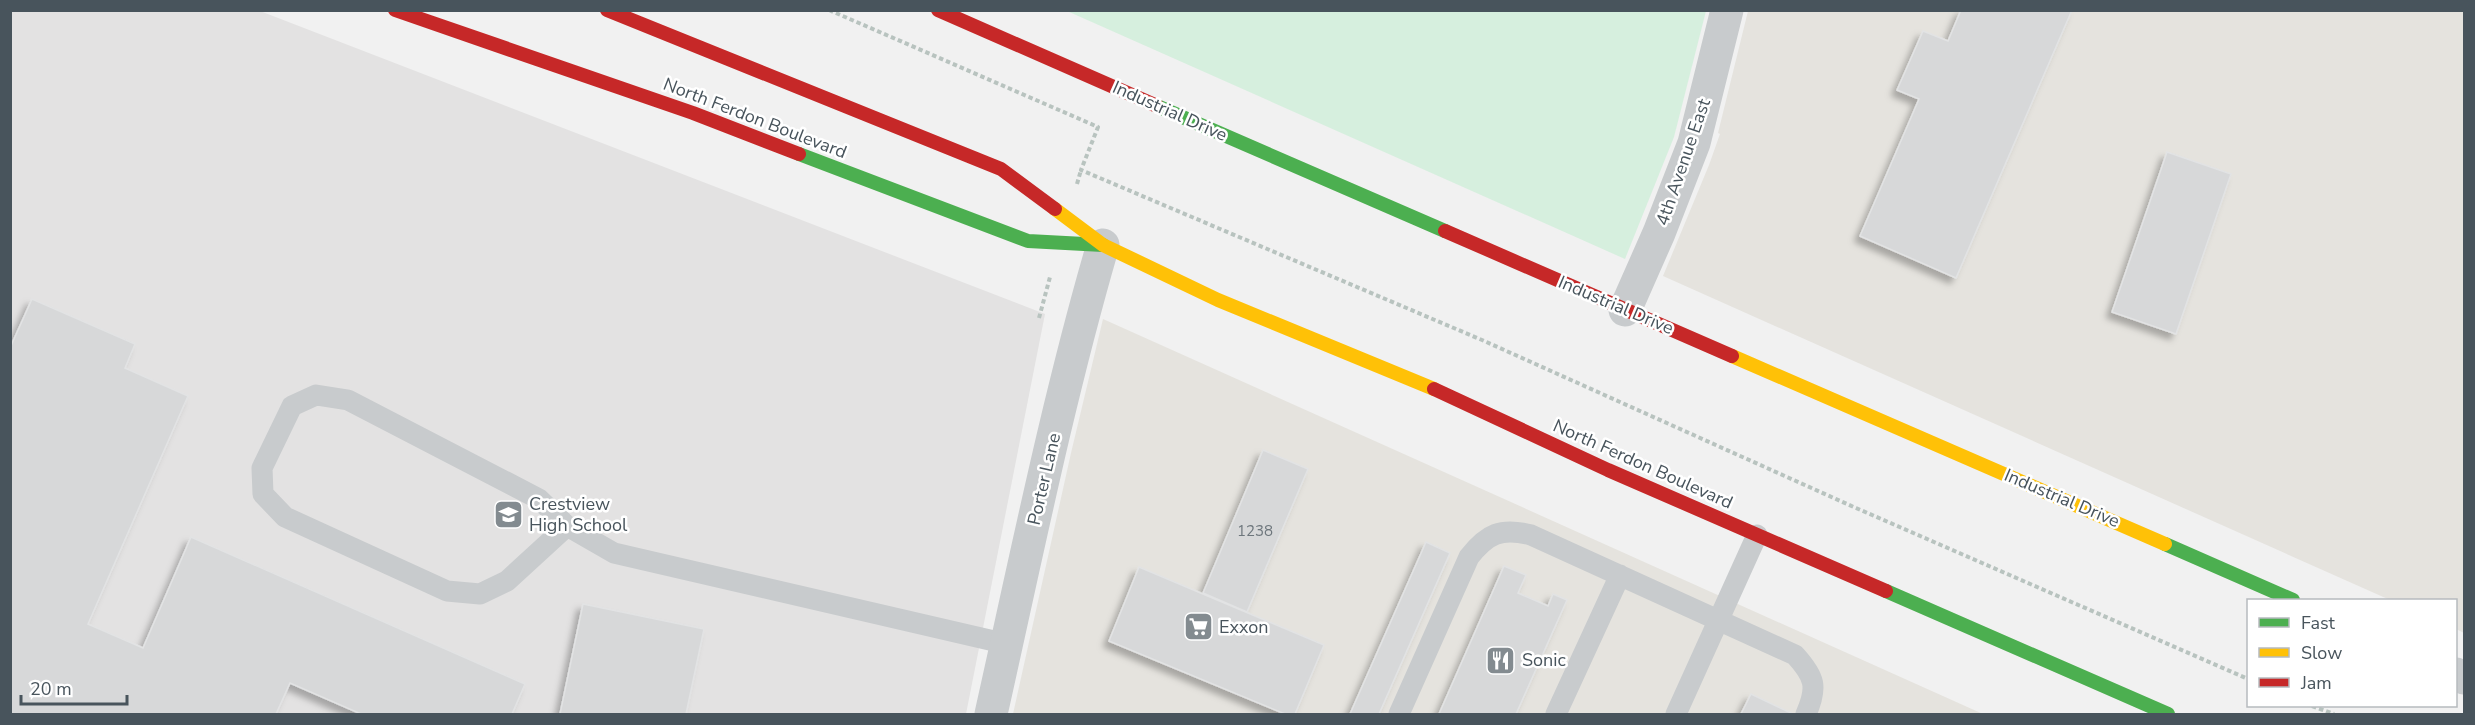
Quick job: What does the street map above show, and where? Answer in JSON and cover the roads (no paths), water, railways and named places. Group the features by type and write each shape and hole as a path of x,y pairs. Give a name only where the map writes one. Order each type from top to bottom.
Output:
{"main road":[{"name":"North Ferdon Boulevard","path":"395,10 693,112 1028,241 1103,245"},
{"name":"North Ferdon Boulevard","path":"607,10 1001,169 1103,245 1218,300 1432,388 1619,474 2168,714"},
{"name":"Industrial Drive","path":"938,10 2291,599"}],"street":[{"name":"4th Avenue East","path":"1625,310 1659,233 1694,143 1727,10"},
{"name":"Porter Lane","path":"991,714 1079,329 1103,245"}],"lane":[{"path":"567,526 507,581 480,594 447,591 285,517 263,494 262,468 292,406 316,395 348,400 539,499 567,526 614,553 1007,644"},
{"path":"1399,714 1469,557 1480,543 1494,534 1515,531 1531,535 1794,656 1808,670 1815,688 1806,714"},
{"path":"1676,714 1757,535"},
{"path":"1556,714 1620,575"}],"place":[{"name":"Crestview High School","path":"508,514"},
{"name":"Exxon","path":"1198,627"},
{"name":"Sonic","path":"1501,660"}]}
